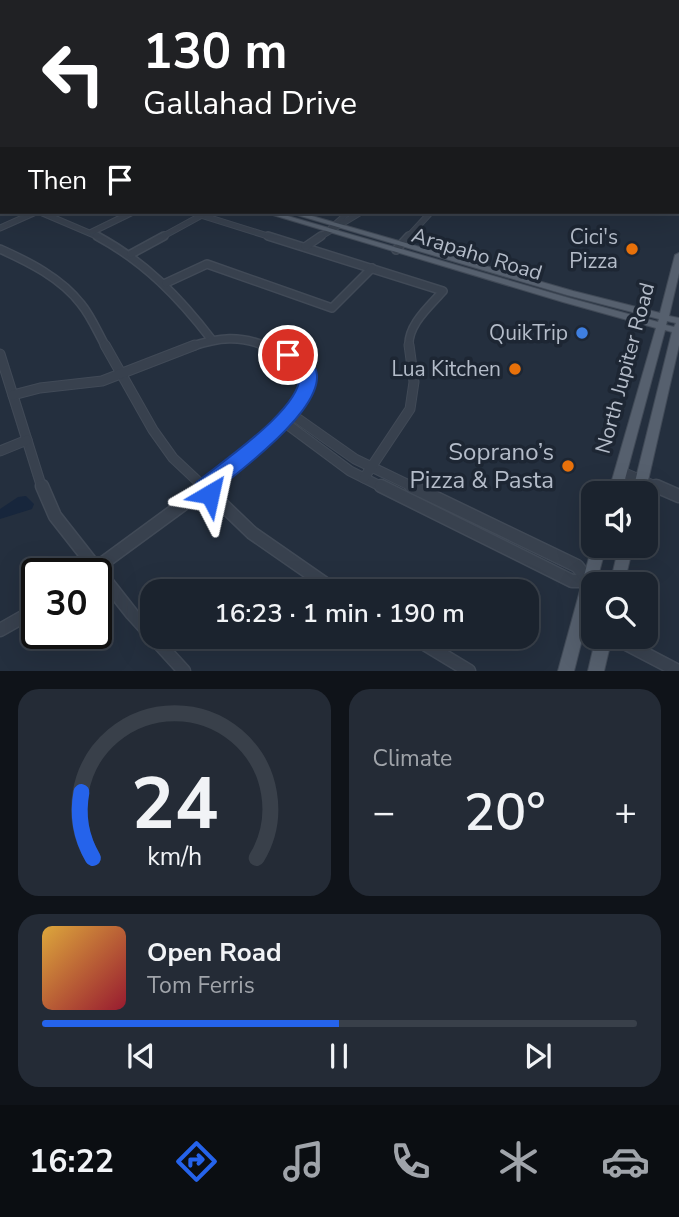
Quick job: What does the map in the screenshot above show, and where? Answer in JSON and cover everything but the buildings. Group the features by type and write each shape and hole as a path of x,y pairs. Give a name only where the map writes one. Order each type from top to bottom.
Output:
{"main road":[{"name":"Arapaho Road","path":"276,214 335,227 398,247"},
{"name":"Arapaho Road","path":"297,214 398,247 679,327"},
{"name":"North Jupiter Road","path":"617,481 679,255"},
{"name":"North Jupiter Road","path":"640,481 679,327"},
{"path":"643,384 662,390"},
{"path":"565,671 581,619"},
{"path":"596,671 601,649"}],"street":[{"path":"0,228 33,214"},
{"path":"43,214 92,232 131,254 166,283 212,340"},
{"path":"92,232 129,214"},
{"path":"198,214 443,291 411,333 408,349 414,382 410,409 364,478"},
{"path":"335,227 347,214"},
{"path":"305,247 358,214"},
{"path":"398,247 429,214"},
{"path":"131,254 202,215"},
{"path":"0,249 32,264 70,291 91,319 164,447 252,533 318,579"},
{"path":"166,283 207,264 332,308 372,268"},
{"path":"13,396 40,387 91,383 212,340 241,338 299,361 307,371 308,387 288,418 250,453 110,558"},
{"path":"0,356 44,493 55,516 83,558"},
{"path":"288,418 372,468 577,566 582,572"},
{"path":"288,418 325,454 364,478 572,581 581,582"},
{"path":"0,451 27,440"},
{"path":"620,471 632,481"},
{"path":"658,491 679,496"},
{"path":"112,593 184,671"},
{"path":"0,630 21,618"},
{"path":"433,649 469,671"},
{"path":"635,649 678,671"}],"water":[{"path":"26,496 34,504 32,509 0,519 0,509 18,497"}],"place":[{"name":"Cici's Pizza","path":"632,249"},
{"name":"QuikTrip","path":"582,333"},
{"name":"Lua Kitchen","path":"515,369"},
{"name":"Soprano’s Pizza & Pasta","path":"568,466"}],"route":[{"path":"210,494 204,488 275,431 306,392 309,377 307,371 299,361 288,355"}]}
